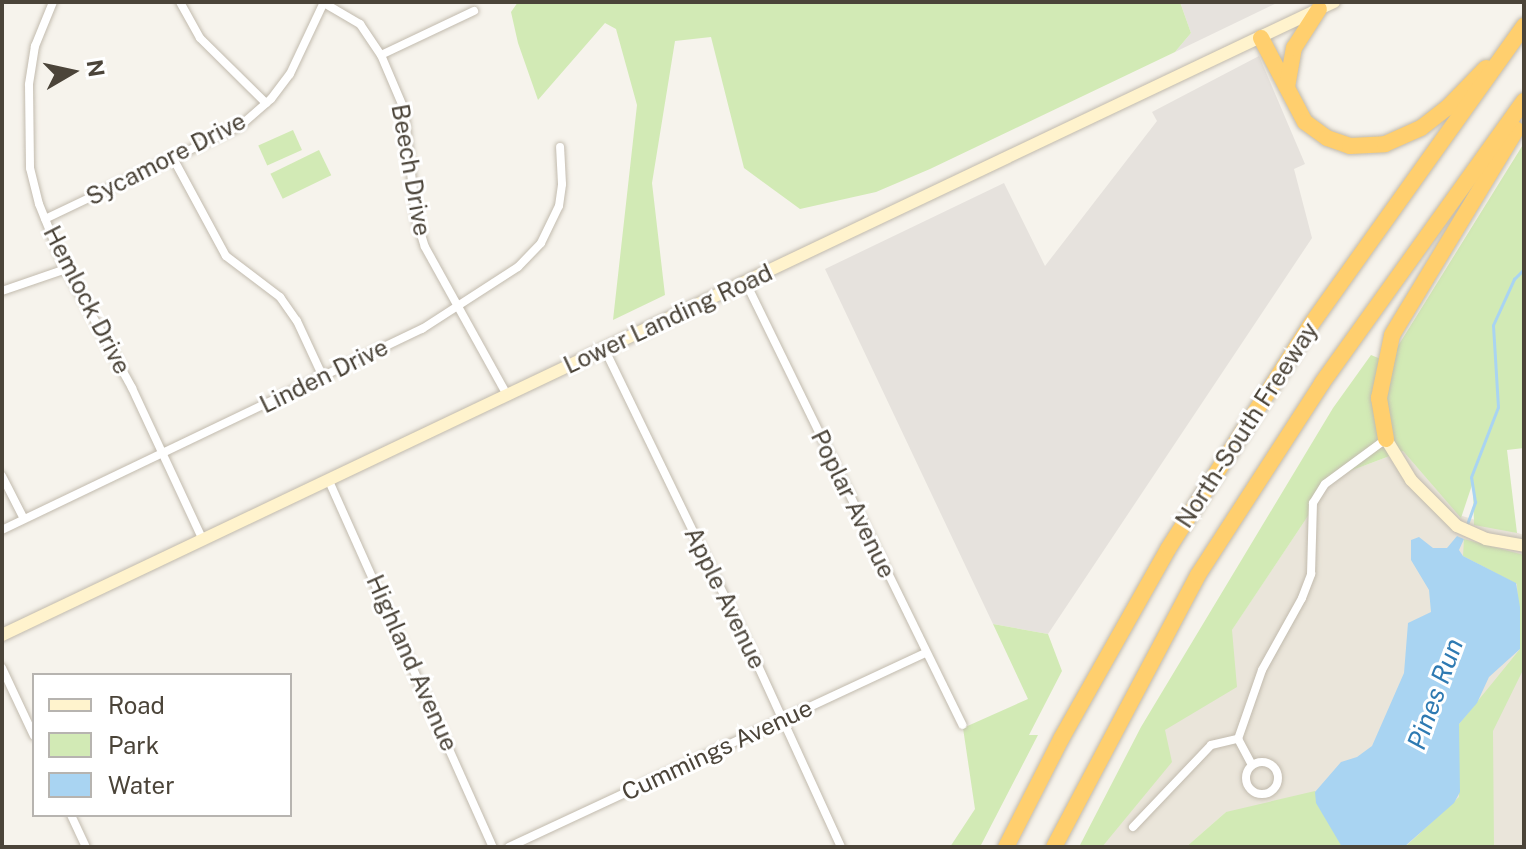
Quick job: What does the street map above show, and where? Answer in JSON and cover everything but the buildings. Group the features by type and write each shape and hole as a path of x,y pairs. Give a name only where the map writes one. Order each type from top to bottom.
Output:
{"highway":[{"path":"1287,88 1294,48 1326,6"},
{"name":"North-South Freeway","path":"1006,847 1061,739 1168,549 1310,326 1524,26"},
{"path":"1261,38 1305,122 1322,136 1350,146 1379,145 1403,137 1432,121 1475,76 1503,55"},
{"name":"North-South Freeway","path":"1054,847 1198,575 1322,383 1524,101"},
{"path":"1386,439 1379,409 1380,387 1396,326 1524,115"}],"main road":[{"name":"Lower Landing Road","path":"2,635 1326,6"},
{"path":"1386,439 1411,480 1457,526 1471,533 1524,546"}],"street":[{"path":"180,2 200,38 266,103"},
{"name":"Sycamore Drive","path":"45,219 240,126 266,103 290,74 324,2"},
{"name":"Beech Drive","path":"324,2 360,24 381,55 404,109 416,218 425,247 507,395"},
{"name":"Hemlock Drive","path":"50,3 35,46 29,85 30,168 45,219 66,269 110,344 203,540"},
{"path":"381,55 474,11"},
{"name":"Linden Drive","path":"2,530 422,329 518,267 541,243 559,206 562,184 560,147"},
{"path":"174,160 226,256 280,297 297,321 323,377"},
{"path":"2,291 66,269"},
{"name":"Poplar Avenue","path":"746,283 963,725"},
{"name":"Apple Avenue","path":"605,350 783,719 841,847"},
{"path":"1252,765 1238,739 1262,670 1302,598 1311,574 1313,503 1325,484 1386,439"},
{"path":"2,476 24,519"},
{"name":"Highland Avenue","path":"329,481 493,847"},
{"name":"Cummings Avenue","path":"509,847 925,653"},
{"path":"2,668 32,732"},
{"path":"1133,827 1211,745 1238,739"},
{"path":"1267,762 1275,769 1278,779 1271,792 1260,794 1250,790 1245,780 1252,765 1267,762"},
{"path":"72,817 86,847"}],"shaded area":[{"path":"1180,2 1279,2 1175,52 1191,33"},
{"path":"1259,56 1305,164 1294,169 1312,238 1048,634 993,624 825,269 1004,183 1045,266 1157,121 1152,112"},
{"path":"1403,451 1459,515 1524,535 1524,847 1349,847 1226,812 1186,847 1102,847 1165,730 1334,477"}],"green space":[{"path":"518,2 1180,2 1191,33 1175,52 930,169 876,192 800,209 744,168 711,37 675,41 652,183 665,295 613,320 637,105 616,29 605,23 538,100 518,43 511,12"},
{"path":"293,130 302,150 267,166 258,145"},
{"path":"1524,143 1524,448 1507,450 1517,533 1474,525 1473,482 1461,518 1403,451 1334,477 1232,630 1237,687 1165,730 1172,762 1102,847 1079,847 1141,727 1333,408 1371,355 1388,362"},
{"path":"319,150 331,175 283,199 270,174"},
{"path":"1464,539 1524,555 1524,668 1493,731 1494,847 1405,847 1459,797 1459,724 1520,649 1517,584 1463,556"},
{"path":"993,624 1048,634 1062,671 1029,735 1038,735 980,847 950,847 975,809 963,728 1028,699"},
{"path":"1315,791 1349,847 1186,847 1226,812"}],"water":[{"path":"1457,536 1464,539 1459,550 1463,556 1516,583 1520,607 1520,649 1489,677 1477,703 1459,724 1460,792 1454,803 1404,847 1342,847 1316,803 1315,792 1341,762 1357,757 1372,746 1404,673 1408,623 1431,612 1429,590 1411,560 1411,540 1419,537 1433,548 1447,548"}],"waterway":[{"name":"Pines Run","path":"1466,527 1475,502 1471,477 1498,407 1493,325 1514,279 1524,269"}]}
